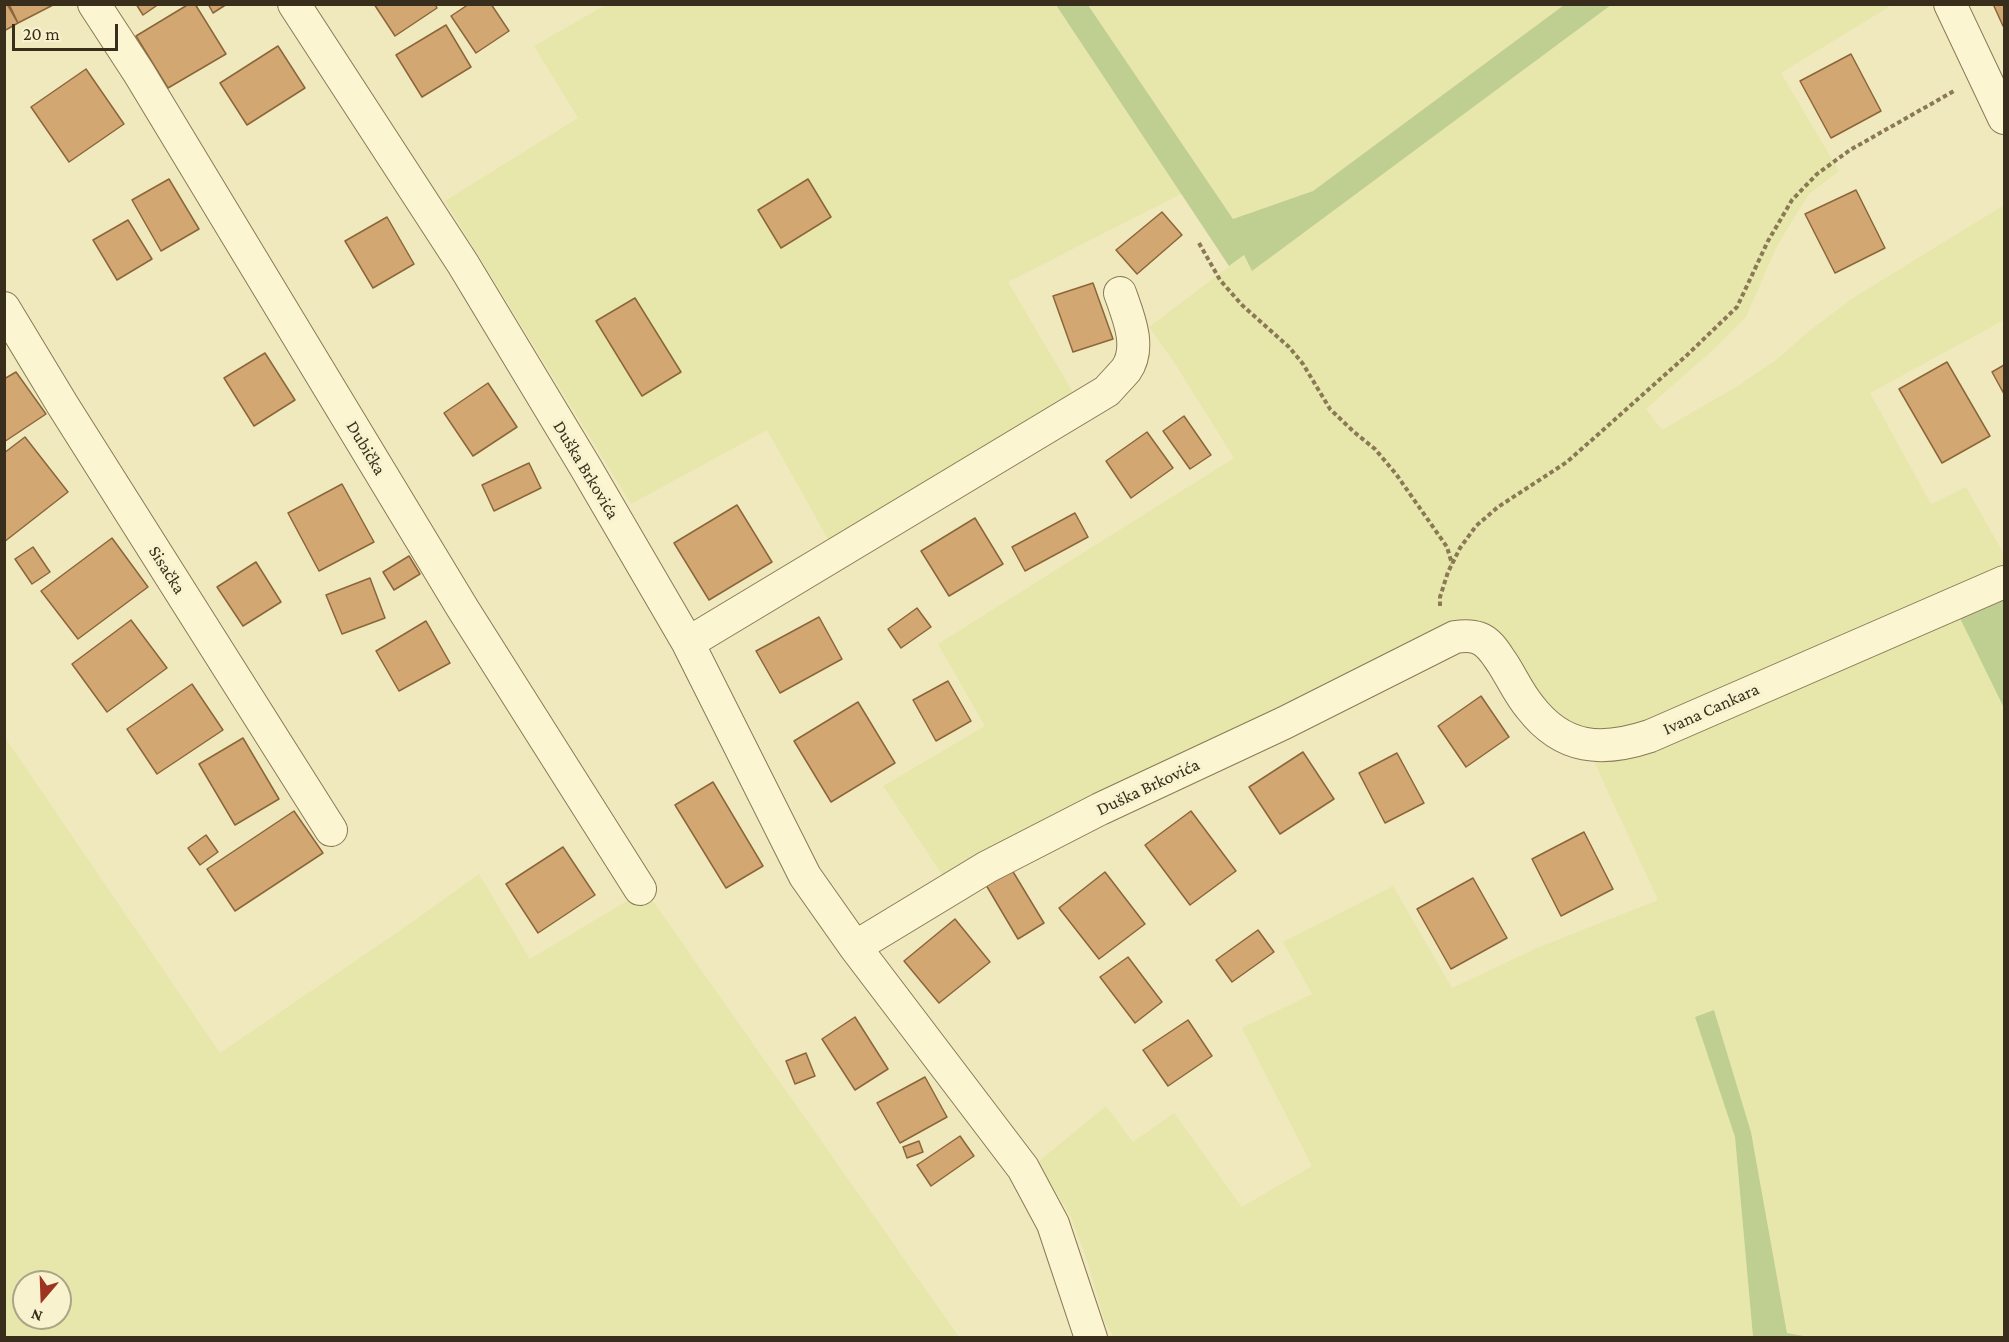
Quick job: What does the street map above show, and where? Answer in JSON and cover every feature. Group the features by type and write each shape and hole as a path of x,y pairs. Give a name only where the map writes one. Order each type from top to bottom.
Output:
{"street":[{"name":"Dubička","path":"94,4 139,73 463,609 640,889"},
{"name":"Duška Brkovića","path":"294,4 463,264 586,468 688,644 805,876 855,947 1023,1168 1053,1224 1091,1338"},
{"path":"1950,4 2004,118"},
{"path":"688,644 1107,391 1128,368 1134,344 1130,322 1120,293"},
{"name":"Sisačka","path":"4,308 62,404 331,830"},
{"name":"Ivana Cankara","path":"1446,641 1467,636 1479,638 1491,646 1529,706 1546,726 1563,738 1585,745 1603,746 1628,743 1650,736 2004,582"},
{"name":"Duška Brkovića","path":"855,947 987,867 1100,809 1284,723 1446,641"}],"path":[{"path":"1446,641 1440,625 1440,597 1460,548 1476,526 1498,507 1567,462 1737,308 1768,241 1792,200 1817,174 1850,150 1984,74"},
{"path":"1199,243 1220,280 1242,305 1289,347 1303,364 1330,409 1375,449 1396,474 1447,547 1452,565"}],"shaded area":[{"path":"607,4 1056,5 1181,194 1008,282 1074,394 830,543 767,430 631,504 445,201 578,118 534,46"},
{"path":"1088,5 1564,5 1313,191 1233,219"},
{"path":"1611,5 1892,5 1781,73 1839,171 1809,194 1776,248 1746,317 1715,348 1646,409 1662,430 1736,387 1776,360 1853,298 2004,205 2004,320 1870,393 1931,504 1966,487 2004,554 2004,574 1952,600 2004,708 2004,1337 1809,1338 1787,1333 1751,1132 1714,1010 1695,1017 1735,1137 1753,1337 1114,1337 1105,1323 1088,1263 1071,1217 1038,1162 1106,1106 1133,1142 1174,1113 1242,1207 1312,1166 1242,1028 1312,994 1283,942 1393,886 1452,988 1537,948 1658,900 1583,738 1558,724 1494,636 947,882 883,786 985,726 938,644 1234,458 1174,362 1149,327 1244,255 1252,270"},
{"path":"4,736 220,1053 479,874 530,959 645,890 959,1337 5,1337"}],"green space":[{"path":"1056,5 1088,5 1233,219 1313,191 1564,5 1611,5 1252,271 1244,255 1229,266"},
{"path":"2004,589 2004,708 1955,608"},
{"path":"1714,1010 1751,1132 1787,1333 1809,1337 1753,1337 1735,1137 1695,1017"}],"building":[{"path":"4,4 7,4 18,23 4,31"},
{"path":"9,4 55,4 18,23"},
{"path":"136,4 159,4 143,15"},
{"path":"189,4 195,4 226,54 168,88 136,36"},
{"path":"208,4 227,4 213,13"},
{"path":"374,4 435,4 437,8 395,36"},
{"path":"469,4 491,4 509,31 476,53 451,16"},
{"path":"1993,4 2004,4 2003,26"},
{"path":"446,25 471,67 422,97 396,55"},
{"path":"278,46 305,88 247,125 220,83"},
{"path":"1851,54 1881,111 1831,138 1800,81"},
{"path":"86,69 124,124 69,162 31,107"},
{"path":"169,179 199,229 161,251 132,200"},
{"path":"808,179 831,217 781,248 758,210"},
{"path":"1856,190 1885,248 1835,273 1805,214"},
{"path":"1162,212 1182,235 1137,274 1116,250"},
{"path":"387,217 414,264 373,288 345,241"},
{"path":"128,220 152,259 117,280 93,240"},
{"path":"1093,283 1113,339 1073,352 1053,296"},
{"path":"635,298 681,372 642,396 596,321"},
{"path":"265,353 295,400 254,426 224,378"},
{"path":"1947,362 1990,436 1942,463 1899,389"},
{"path":"2004,365 2004,394 1992,372"},
{"path":"16,372 46,414 4,442 4,379"},
{"path":"488,383 517,427 473,456 444,413"},
{"path":"1184,416 1211,455 1190,469 1163,431"},
{"path":"1147,432 1173,468 1131,498 1106,461"},
{"path":"25,437 68,492 4,542 4,453"},
{"path":"529,463 541,488 494,511 482,485"},
{"path":"342,484 374,542 319,571 288,513"},
{"path":"737,505 772,562 709,600 674,543"},
{"path":"1075,513 1088,537 1025,571 1012,547"},
{"path":"975,518 1003,564 949,596 921,551"},
{"path":"112,538 148,587 78,639 41,591"},
{"path":"33,547 50,572 32,584 15,559"},
{"path":"409,556 420,574 394,590 383,572"},
{"path":"256,562 281,602 243,626 217,587"},
{"path":"370,578 385,618 342,634 326,595"},
{"path":"917,608 931,627 901,648 888,629"},
{"path":"819,617 842,659 780,693 756,651"},
{"path":"131,620 167,668 107,712 72,664"},
{"path":"426,621 450,663 399,691 376,651"},
{"path":"948,681 971,721 936,741 913,700"},
{"path":"192,684 223,730 157,774 127,729"},
{"path":"1481,696 1509,737 1466,767 1438,726"},
{"path":"858,702 895,763 831,802 794,741"},
{"path":"243,738 279,799 235,825 199,764"},
{"path":"1303,752 1334,799 1280,834 1249,787"},
{"path":"1397,753 1424,803 1385,823 1359,773"},
{"path":"713,782 763,866 726,888 675,805"},
{"path":"294,811 323,853 235,911 207,869"},
{"path":"1191,811 1236,871 1190,905 1145,845"},
{"path":"1584,832 1613,889 1561,916 1532,859"},
{"path":"206,835 218,852 200,865 188,848"},
{"path":"563,847 595,895 538,933 506,884"},
{"path":"1012,870 1044,923 1018,939 986,885"},
{"path":"1105,872 1145,924 1099,959 1059,908"},
{"path":"1473,878 1507,938 1451,969 1417,909"},
{"path":"955,919 990,962 939,1003 904,961"},
{"path":"1258,930 1274,952 1232,982 1216,960"},
{"path":"1128,957 1162,1002 1135,1023 1100,977"},
{"path":"855,1017 888,1069 855,1090 822,1039"},
{"path":"1188,1020 1212,1056 1168,1086 1143,1050"},
{"path":"806,1053 815,1076 795,1084 786,1061"},
{"path":"925,1077 947,1117 900,1143 877,1103"},
{"path":"960,1136 974,1156 931,1186 917,1165"},
{"path":"919,1141 923,1152 907,1158 903,1147"}]}
